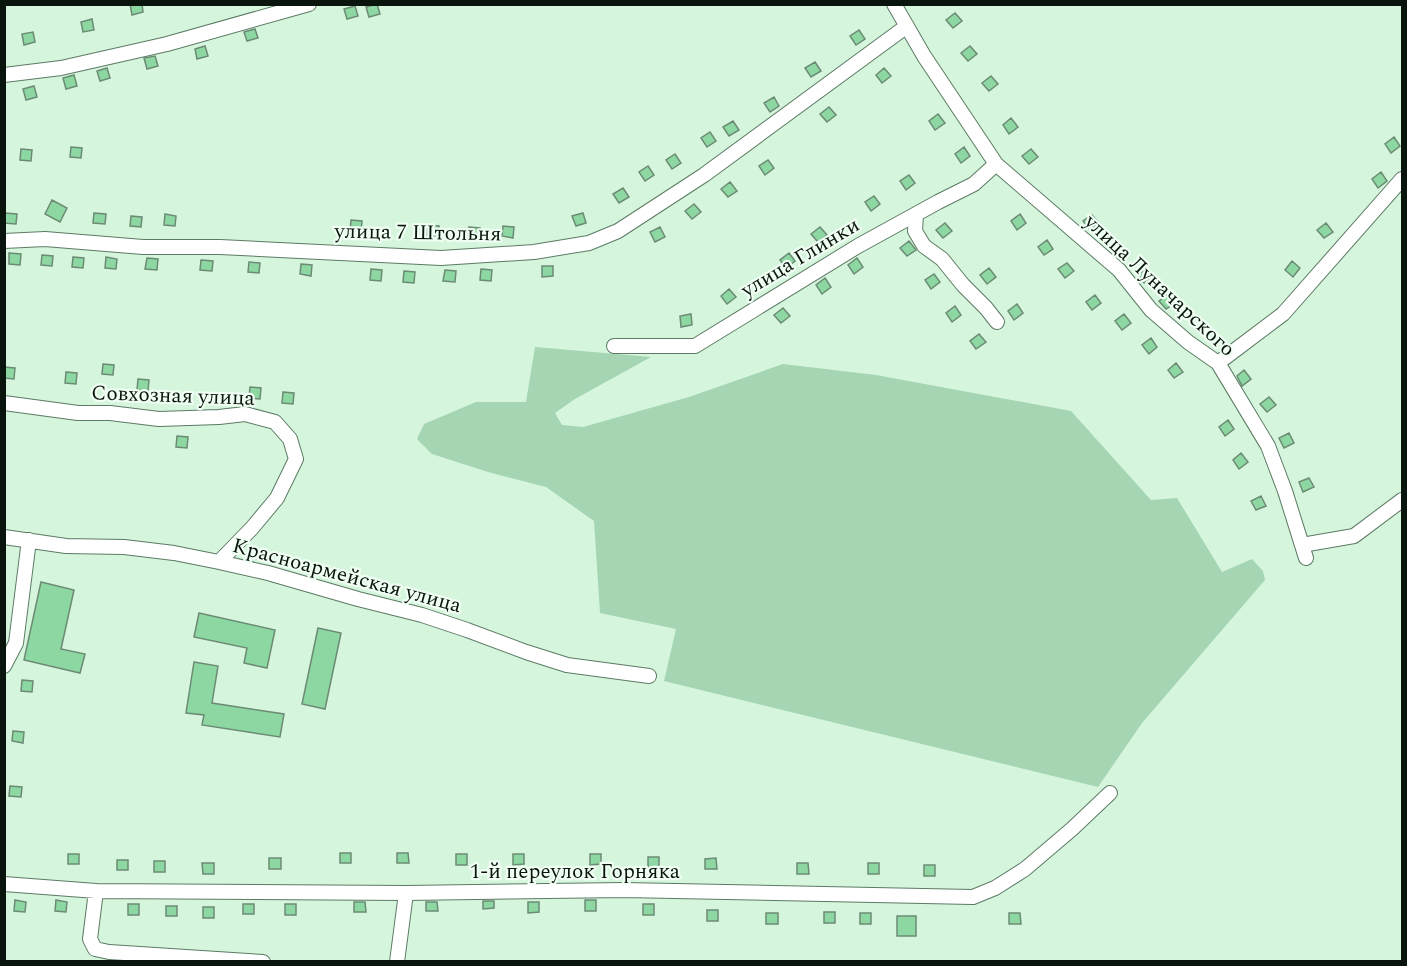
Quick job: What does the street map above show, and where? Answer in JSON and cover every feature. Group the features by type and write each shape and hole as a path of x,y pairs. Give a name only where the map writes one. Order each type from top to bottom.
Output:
{"street":[{"path":"4,75 61,68 167,44 309,4"},
{"path":"894,4 924,56 996,164"},
{"name":"улица 7 Штольня","path":"4,241 45,239 143,247 220,247 441,258 534,252 589,243 618,231 704,175 907,26"},
{"name":"улица Глинки","path":"614,346 695,346 858,246 974,184 996,164"},
{"name":"улица Луначарского","path":"996,164 1119,270 1150,310 1188,342 1218,363 1268,446 1304,551 1354,536 1402,500"},
{"path":"1218,363 1283,314 1402,179"},
{"path":"916,214 915,231 924,246 942,259 997,322"},
{"name":"Совхозная улица","path":"4,403 78,413 110,413 159,419 245,414 275,422 290,439 296,459 277,498 219,562"},
{"name":"Красноармейская улица","path":"4,537 66,546 124,547 174,553 219,562 422,615 567,665 649,676"},
{"path":"4,666 16,643 29,540"},
{"name":"1-й переулок Горняка","path":"4,884 96,891 406,893 624,890 973,897 995,888 1025,869 1110,793"},
{"path":"96,891 90,939 95,950 263,962"},
{"path":"397,962 406,893"}],"green space":[{"path":"535,347 651,357 575,399 555,413 562,425 583,427 689,397 783,364 876,375 1071,411 1151,500 1177,498 1222,572 1252,559 1263,571 1265,580 1142,723 1098,787 664,681 676,629 600,613 594,521 546,487 432,454 417,439 424,424 476,402 526,402"}],"building":[{"path":"130,4 142,4 143,12 132,15"},
{"path":"377,4 380,14 369,17 366,7"},
{"path":"355,6 358,16 347,19 344,9"},
{"path":"955,13 962,21 953,28 946,20"},
{"path":"92,19 94,30 83,32 81,22"},
{"path":"255,29 258,38 247,41 244,32"},
{"path":"859,30 865,39 856,45 850,36"},
{"path":"33,32 35,42 24,45 22,34"},
{"path":"205,46 208,56 197,59 195,49"},
{"path":"970,46 977,54 968,61 961,53"},
{"path":"155,56 158,66 147,69 144,58"},
{"path":"815,62 821,71 811,77 805,68"},
{"path":"107,68 110,78 100,81 97,71"},
{"path":"884,68 891,76 882,83 876,75"},
{"path":"74,75 77,86 66,89 63,78"},
{"path":"991,76 998,84 989,91 982,83"},
{"path":"34,86 37,97 26,100 23,89"},
{"path":"774,97 779,106 770,112 764,103"},
{"path":"829,107 836,115 827,122 820,114"},
{"path":"938,114 945,123 935,130 929,121"},
{"path":"1011,118 1018,127 1009,134 1003,125"},
{"path":"733,121 739,130 729,136 723,127"},
{"path":"710,132 716,141 707,147 701,138"},
{"path":"1394,137 1400,146 1391,153 1385,144"},
{"path":"71,147 82,148 81,158 70,157"},
{"path":"964,147 970,156 961,163 955,154"},
{"path":"21,149 32,150 31,161 20,160"},
{"path":"1031,149 1038,157 1029,164 1022,156"},
{"path":"675,154 681,163 672,169 666,160"},
{"path":"768,160 774,168 765,175 759,166"},
{"path":"648,166 654,175 645,181 639,172"},
{"path":"1381,172 1387,181 1378,188 1372,179"},
{"path":"909,175 915,183 906,190 900,181"},
{"path":"730,182 737,191 728,197 721,189"},
{"path":"623,188 629,197 619,203 613,194"},
{"path":"874,196 880,204 871,211 865,202"},
{"path":"52,200 67,208 60,222 45,214"},
{"path":"694,204 701,212 692,219 685,211"},
{"path":"5,213 17,214 16,224 4,223"},
{"path":"94,213 106,214 105,224 93,223"},
{"path":"583,213 586,223 576,226 572,216"},
{"path":"165,214 176,216 175,226 164,225"},
{"path":"1020,214 1026,223 1017,230 1011,221"},
{"path":"1092,215 1099,223 1090,230 1083,221"},
{"path":"131,216 142,217 141,227 130,226"},
{"path":"351,220 362,221 361,232 350,231"},
{"path":"945,223 952,231 943,238 936,230"},
{"path":"1326,223 1333,232 1324,238 1317,230"},
{"path":"428,225 439,226 438,236 427,235"},
{"path":"503,226 514,227 513,238 502,236"},
{"path":"469,227 480,228 479,239 468,238"},
{"path":"660,227 665,237 655,242 650,232"},
{"path":"820,227 827,235 818,242 811,234"},
{"path":"1047,240 1053,249 1044,255 1038,247"},
{"path":"909,241 916,250 907,256 900,248"},
{"path":"9,253 21,254 20,265 9,264"},
{"path":"789,253 795,261 786,268 780,260"},
{"path":"42,255 53,256 52,266 41,265"},
{"path":"73,257 84,258 83,268 72,267"},
{"path":"106,257 117,259 116,269 105,268"},
{"path":"147,258 158,259 157,270 145,269"},
{"path":"857,258 863,267 854,274 848,265"},
{"path":"201,260 213,261 212,271 200,270"},
{"path":"1292,261 1300,268 1293,277 1285,270"},
{"path":"249,262 260,263 259,273 248,272"},
{"path":"1067,263 1074,271 1065,278 1058,269"},
{"path":"301,264 312,265 311,276 300,274"},
{"path":"542,266 553,266 553,276 542,277"},
{"path":"989,268 996,277 987,284 980,275"},
{"path":"1147,268 1153,276 1144,283 1138,275"},
{"path":"371,269 382,270 381,281 370,280"},
{"path":"481,269 492,270 491,281 480,280"},
{"path":"445,270 456,271 455,282 443,281"},
{"path":"404,271 415,272 414,283 403,282"},
{"path":"934,274 940,282 931,289 925,280"},
{"path":"825,278 831,287 822,294 816,285"},
{"path":"729,289 736,297 727,304 721,296"},
{"path":"1168,294 1175,303 1166,309 1159,301"},
{"path":"1095,295 1101,303 1092,310 1086,302"},
{"path":"1017,304 1023,313 1014,320 1008,311"},
{"path":"955,306 961,315 952,322 946,313"},
{"path":"783,308 790,316 781,323 774,315"},
{"path":"691,314 692,325 681,327 680,316"},
{"path":"1124,314 1131,323 1122,330 1115,321"},
{"path":"979,334 986,342 976,349 970,341"},
{"path":"1151,338 1157,347 1149,354 1142,345"},
{"path":"1176,363 1183,372 1174,378 1168,370"},
{"path":"103,364 114,365 113,375 102,374"},
{"path":"4,367 15,368 14,379 4,378"},
{"path":"1244,370 1251,379 1242,386 1237,376"},
{"path":"66,372 77,373 76,384 65,383"},
{"path":"138,379 149,380 148,391 137,390"},
{"path":"250,387 261,388 260,399 249,398"},
{"path":"283,392 294,393 293,404 282,403"},
{"path":"1269,397 1276,405 1267,412 1260,404"},
{"path":"1228,420 1234,429 1225,436 1219,427"},
{"path":"1289,433 1294,443 1284,448 1279,438"},
{"path":"177,436 188,437 187,448 176,447"},
{"path":"1241,453 1248,462 1239,469 1233,460"},
{"path":"1309,478 1314,487 1303,492 1299,482"},
{"path":"1261,496 1266,506 1256,510 1251,501"},
{"path":"41,582 74,590 61,649 85,654 80,673 24,660"},
{"path":"199,613 275,630 267,668 244,663 247,648 194,637"},
{"path":"318,628 341,633 325,709 302,704"},
{"path":"194,662 218,666 212,703 284,714 280,737 202,725 204,715 186,713"},
{"path":"22,680 33,681 32,692 21,691"},
{"path":"13,731 24,732 23,743 12,741"},
{"path":"10,786 22,787 21,797 9,796"},
{"path":"340,853 351,853 351,863 340,863"},
{"path":"397,853 408,853 409,863 397,863"},
{"path":"68,854 79,854 79,864 68,864"},
{"path":"456,854 467,854 467,865 456,865"},
{"path":"513,854 524,854 524,864 513,865"},
{"path":"590,854 601,854 601,864 590,865"},
{"path":"648,857 659,857 659,867 648,868"},
{"path":"269,858 281,858 281,869 269,869"},
{"path":"716,858 717,869 705,869 705,859"},
{"path":"117,860 128,860 128,870 117,870"},
{"path":"154,861 165,861 165,872 154,872"},
{"path":"202,863 214,863 214,874 203,874"},
{"path":"797,863 808,863 809,874 797,874"},
{"path":"868,863 879,863 879,874 868,874"},
{"path":"924,865 935,865 935,876 924,876"},
{"path":"15,900 26,902 25,912 14,911"},
{"path":"56,900 67,902 66,912 55,911"},
{"path":"585,900 596,900 596,911 585,911"},
{"path":"483,901 494,901 494,908 483,909"},
{"path":"354,902 365,902 366,912 354,912"},
{"path":"426,902 437,902 438,911 426,911"},
{"path":"528,902 539,902 539,912 528,913"},
{"path":"128,904 139,904 139,915 128,915"},
{"path":"243,904 254,904 254,914 243,914"},
{"path":"285,904 296,904 296,915 285,915"},
{"path":"643,904 654,904 654,915 643,915"},
{"path":"166,906 177,906 177,916 166,916"},
{"path":"203,907 214,907 214,918 203,918"},
{"path":"707,910 718,910 718,921 707,921"},
{"path":"824,912 835,912 835,923 824,923"},
{"path":"766,913 778,913 778,924 766,924"},
{"path":"860,913 871,913 871,924 860,924"},
{"path":"1009,913 1020,913 1021,924 1009,924"},
{"path":"897,916 916,916 916,936 897,936"}]}
